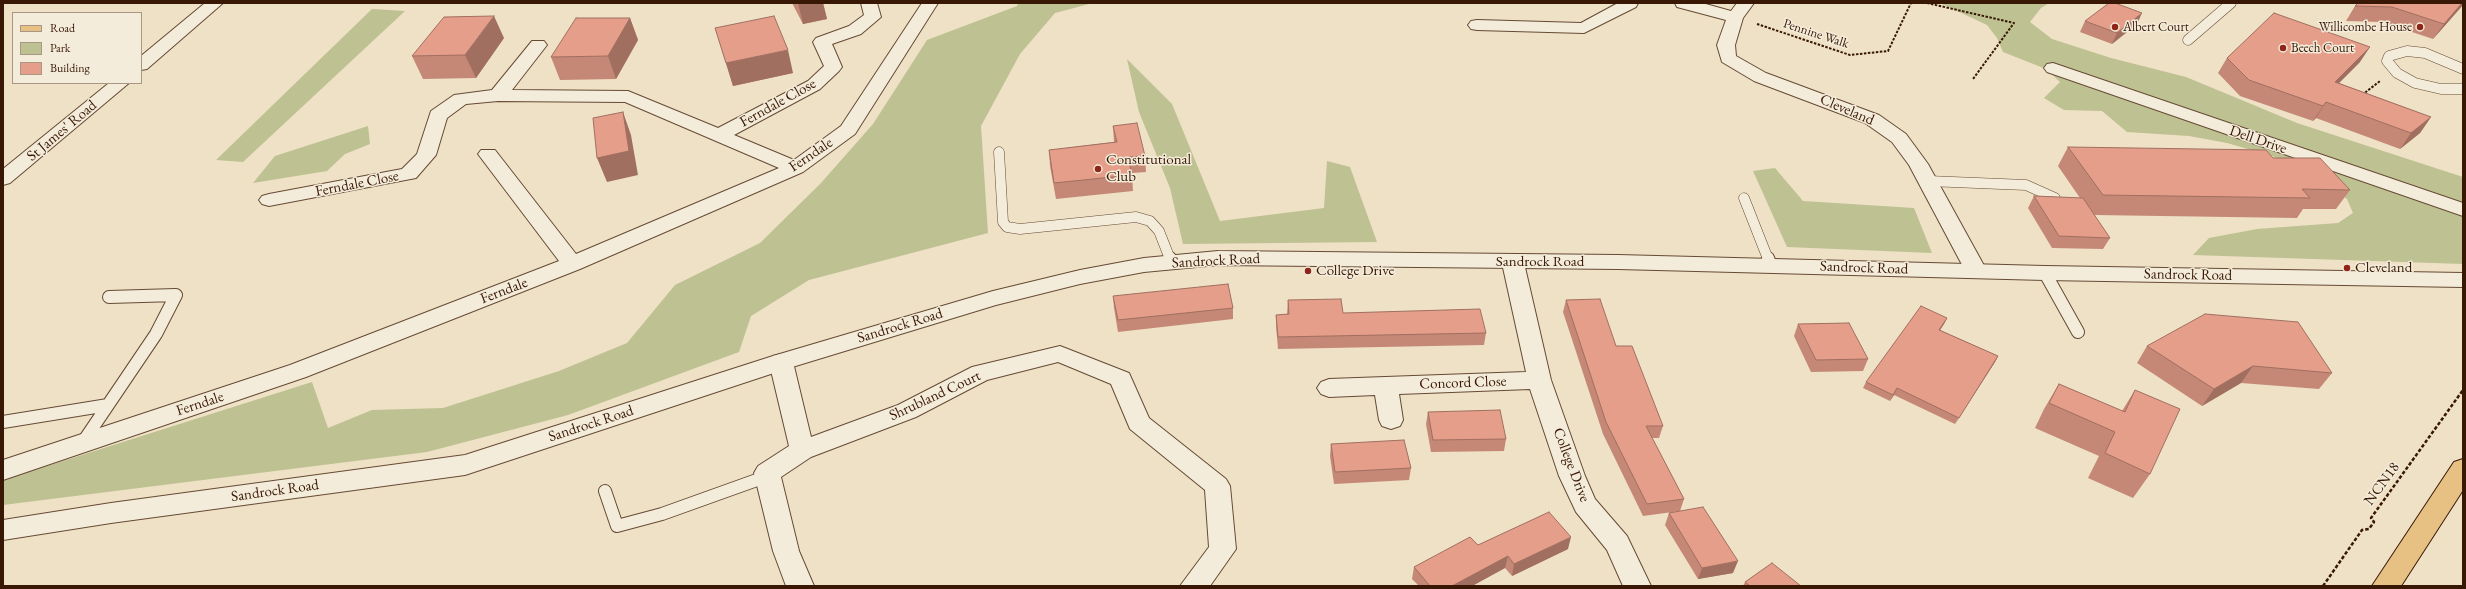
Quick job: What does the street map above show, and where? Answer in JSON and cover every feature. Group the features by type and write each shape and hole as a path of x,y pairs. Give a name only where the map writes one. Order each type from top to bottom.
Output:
{"main road":[{"path":"2386,586 2463,469"}],"street":[{"path":"142,64 215,3"},
{"name":"Ferndale Close","path":"718,136 814,85 833,67 822,42 855,30 873,17 869,3"},
{"name":"Ferndale","path":"3,470 298,371 572,264 796,168 848,130 930,3"},
{"path":"1477,25 1584,28 1630,3"},
{"path":"1683,3 1740,10"},
{"name":"Cleveland","path":"1740,10 1726,45 1728,58 1760,77 1872,119 1899,138 1918,164 1928,181 1976,271"},
{"path":"498,95 538,45"},
{"name":"Dell Drive","path":"2053,68 2463,210"},
{"name":"St James' Road","path":"3,179 119,84"},
{"name":"Ferndale Close","path":"269,200 409,174 426,156 438,115 461,99 498,95 628,98 796,168"},
{"path":"488,154 572,264"},
{"name":"Sandrock Road","path":"3,530 111,513 465,465 780,362 993,298 1080,277 1144,265 1218,258 1513,263 1618,262 2045,273 2463,280"},
{"name":"College Drive","path":"1513,263 1539,380 1585,505 1618,544 1637,586"},
{"name":"Shrubland Court","path":"768,476 767,473 802,450 907,411 980,373 1060,354 1121,379 1139,423 1217,486 1223,548 1194,586"},
{"path":"780,362 802,450"},
{"name":"Concord Close","path":"1329,388 1539,380"},
{"path":"1386,386 1391,420"},
{"path":"768,476 786,551 800,586"}],"lane":[{"path":"2188,40 2231,3"},
{"path":"2462,67 2425,53 2396,52 2388,56 2386,61 2397,73 2430,87 2454,90 2463,89"},
{"path":"999,152 1003,222 1007,227 1020,229 1136,217 1150,221 1159,232 1172,263"},
{"path":"1928,181 2026,185 2055,198"},
{"path":"1744,198 1771,266"},
{"path":"2045,273 2078,332"},
{"path":"83,443 156,334 176,295 109,297"},
{"path":"3,422 108,405"},
{"path":"605,491 617,526 662,514 768,476"}],"path":[{"name":"Pennine Walk","path":"1740,10 1850,55 1888,52 1910,3"},
{"path":"1927,3 2014,23 1973,79"},
{"path":"2358,99 2372,85 2397,73"},
{"name":"NCN18","path":"2323,586 2362,530 2369,529 2374,522 2371,518 2463,390"}],"green space":[{"path":"1018,3 1093,3 1055,13 1020,54 981,126 988,233 809,280 751,316 739,352 568,415 427,452 3,505 3,480 312,382 328,428 372,410 443,408 559,371 627,343 675,285 760,243 821,183 873,124 927,40 1017,6"},
{"path":"1940,3 2049,3 2041,8 2030,22 2052,39 2111,58 2186,77 2297,123 2463,177 2463,264 2193,255 2209,238 2257,229 2338,223 2353,213 2347,199 2333,188 2307,172 2272,156 2227,143 2189,136 2127,132 2102,111 2064,110 2044,98 2060,82 2046,69 2003,52 1997,38 1987,25"},
{"path":"372,9 405,11 243,162 216,160"},
{"path":"1127,59 1172,104 1220,221 1324,208 1327,161 1350,167 1377,242 1183,244 1170,188 1139,112"},
{"path":"368,126 370,144 345,154 327,171 253,183 275,156"},
{"path":"1775,168 1803,201 1914,208 1932,253 1787,247 1753,171"}],"building":[{"path":"2109,3 2115,3 2142,13 2117,33 2085,21"},
{"path":"2358,3 2462,3 2444,24 2392,7 2355,6"},
{"path":"2274,13 2370,47 2335,82 2431,117 2411,133 2326,102 2323,106 2249,80 2227,58"},
{"path":"494,16 465,55 412,56 444,17"},
{"path":"774,16 788,50 726,63 715,28"},
{"path":"576,18 630,18 608,56 551,57"},
{"path":"623,112 629,151 597,158 593,118"},
{"path":"1137,123 1145,156 1128,157 1132,175 1054,183 1049,150 1117,142 1113,126"},
{"path":"2068,147 2266,150 2273,158 2320,158 2350,190 2302,189 2310,198 2103,195"},
{"path":"2034,196 2083,198 2110,238 2059,236"},
{"path":"1228,284 1233,308 1118,320 1113,296"},
{"path":"1341,299 1343,313 1480,309 1486,333 1278,337 1276,315 1289,314 1288,300"},
{"path":"1600,299 1616,346 1632,346 1663,426 1646,426 1684,499 1647,504 1606,422 1566,300"},
{"path":"1921,306 1947,318 1939,330 1998,356 1959,418 1897,388 1893,395 1866,382"},
{"path":"2205,314 2298,322 2332,373 2253,366 2214,389 2147,346"},
{"path":"1849,323 1868,359 1816,360 1798,324"},
{"path":"2059,384 2125,412 2135,390 2180,409 2150,474 2105,453 2115,432 2049,403"},
{"path":"1500,410 1506,439 1433,440 1428,412"},
{"path":"1404,440 1411,468 1335,472 1331,444"},
{"path":"1703,507 1738,561 1702,568 1669,513"},
{"path":"1549,512 1571,537 1514,564 1508,556 1452,586 1430,586 1414,567 1470,537 1478,545"},
{"path":"1772,563 1801,586 1750,586 1745,582"}],"place":[{"name":"Albert Court","path":"2115,27"},
{"name":"Willicombe House","path":"2420,27"},
{"name":"Beech Court","path":"2283,48"},
{"name":"Constitutional Club","path":"1098,169"},
{"name":"Cleveland","path":"2347,268"},
{"name":"College Drive","path":"1308,271"}]}
